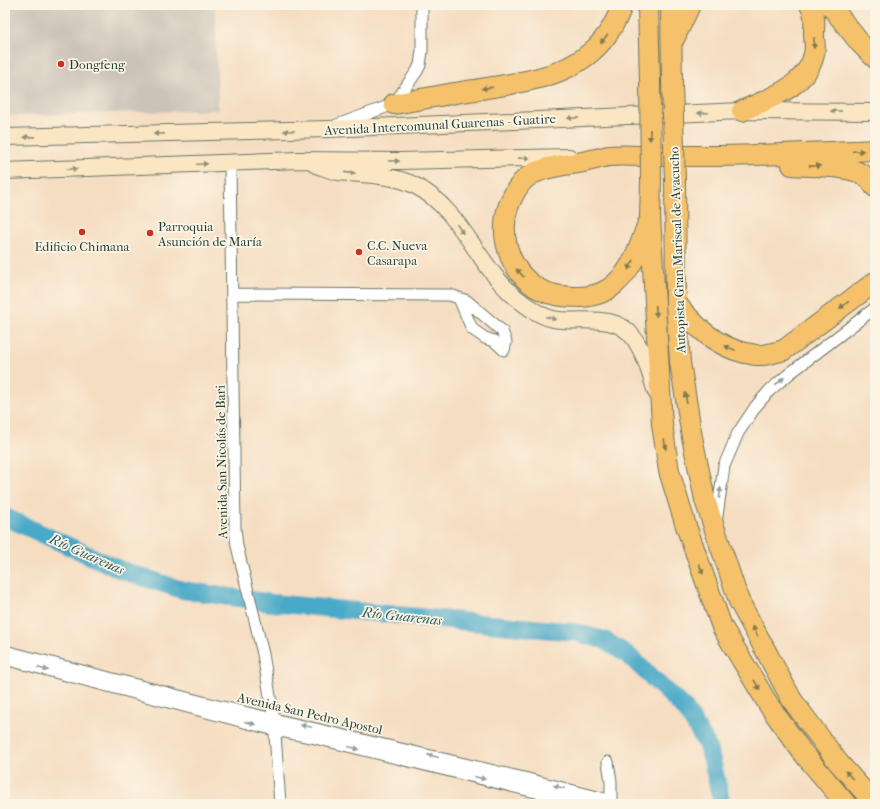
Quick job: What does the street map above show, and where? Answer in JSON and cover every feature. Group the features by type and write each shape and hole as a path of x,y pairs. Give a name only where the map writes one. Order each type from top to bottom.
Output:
{"highway":[{"path":"394,104 539,79 565,70 586,56 605,40 620,13 622,5"},
{"name":"Autopista Gran Mariscal de Ayacucho","path":"648,5 651,181 650,216 662,424 669,471 686,526 722,627 770,706 803,752 846,804"},
{"name":"Autopista Gran Mariscal de Ayacucho","path":"671,5 676,303 680,362 692,436 705,500 739,601 792,700 838,762 875,804"},
{"path":"671,47 690,5"},
{"path":"742,110 771,98 792,86 808,71 814,54 814,13 810,5"},
{"path":"830,5 860,43 875,58"},
{"path":"650,216 638,253 630,267 611,288 601,293 588,296 574,297 555,295 534,286 516,269 506,245 504,219 512,196 521,184 531,175 545,169 609,156 721,156 875,150"},
{"path":"721,156 738,161 826,166 856,171 868,178 875,187"},
{"path":"676,303 689,320 705,334 726,346 757,356 784,350 875,282"}],"main road":[{"name":"Avenida Intercomunal Guarenas - Guatire","path":"5,137 328,129 742,110 875,112"},
{"path":"5,171 299,160 400,161 609,156"},
{"path":"299,160 337,172 405,181 427,193 448,211 481,255 488,267 505,287 526,306 552,319 599,320 615,324 625,329 632,335 642,352 661,405"}],"street":[{"path":"328,129 394,104 417,71 420,64 422,51 422,5"},
{"name":"Avenida San Nicolás de Bari","path":"230,163 235,529 237,546 263,654 275,725 280,804"},
{"path":"232,294 450,295 459,298 467,301 502,331 506,342 504,350 494,341 485,338 472,329 459,298"},
{"path":"715,532 724,466 738,433 756,406 770,390 788,374 875,308"},
{"name":"Avenida San Pedro Apostol","path":"5,651 189,699 311,737 556,797 594,802 605,799 608,804"},
{"name":"Avenida San Pedro Apostol","path":"5,659 275,725"},
{"path":"608,762 611,781 611,804"}],"shaded area":[{"path":"5,5 215,5 218,110 5,116"}],"waterway":[{"name":"Río Guarenas","path":"5,517 121,570 182,590 272,603 574,632 604,640 628,655 686,710 706,743 712,760 722,804"}],"place":[{"name":"Dongfeng","path":"61,64"},
{"name":"Edificio Chimana","path":"82,232"},
{"name":"Parroquia Asunción de María","path":"150,233"},
{"name":"C.C. Nueva Casarapa","path":"359,252"}]}
